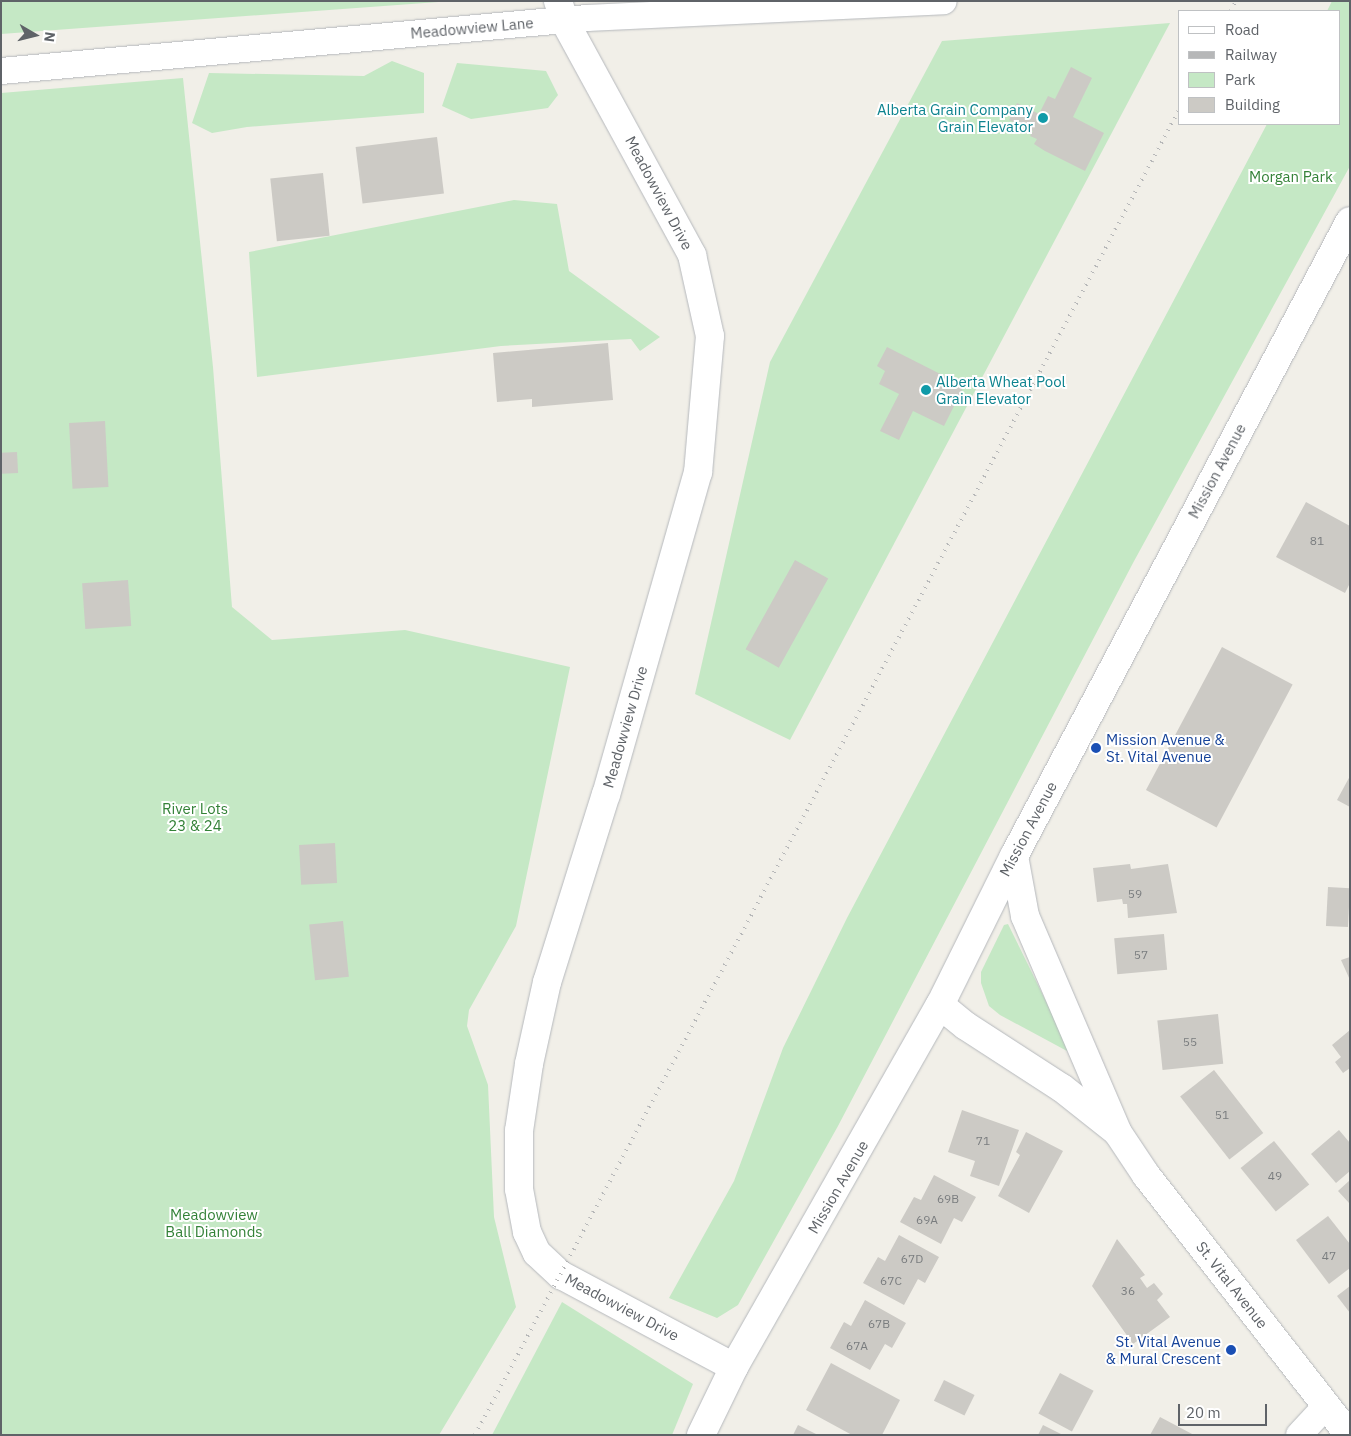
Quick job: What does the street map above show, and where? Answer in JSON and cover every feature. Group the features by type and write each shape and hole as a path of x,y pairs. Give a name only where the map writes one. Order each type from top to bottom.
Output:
{"street":[{"name":"Meadowview Lane","path":"1,71 561,11 944,1"},
{"name":"Meadowview Drive","path":"561,11 692,255 710,336 698,472 606,794 547,982 529,1064 519,1132 519,1190 526,1232 537,1253 561,1275 734,1367"},
{"name":"Mission Avenue","path":"701,1435 734,1367 940,1005 1014,856 1350,221"},
{"name":"St. Vital Avenue","path":"1014,856 1025,916 1118,1132 1146,1176 1349,1435"},
{"name":"St. Vital Avenue","path":"940,1005 966,1026 1062,1088 1118,1132"},
{"path":"1299,1435 1326,1406"}],"green space":[{"path":"1,1 452,1 1,34"},
{"name":"Morgan Park","path":"1332,1 1350,1 1350,166 1133,563 838,1126 738,1305 717,1318 669,1298 734,1181 783,1048 847,918 1266,125 1341,125 1341,10 1328,10"},
{"path":"1170,23 790,740 695,694 770,362 942,41"},
{"path":"392,61 424,73 424,113 247,127 212,133 192,123 209,73 364,76"},
{"path":"457,63 546,71 558,95 548,108 471,119 442,106"},
{"path":"183,78 213,367 232,607 272,640 405,630 570,667 516,926 469,1010 467,1026 488,1085 494,1217 516,1307 439,1435 1,1435 1,93"},
{"path":"514,200 557,204 569,271 660,337 640,351 631,339 501,346 257,377 249,252"},
{"path":"1008,924 1069,1048 1067,1051 1000,1015 989,1006 981,983 981,972 1004,925"},
{"path":"562,1302 693,1384 672,1435 492,1435"}],"building":[{"name":"Alberta Grain Company Grain Elevator","path":"1071,67 1092,78 1073,117 1104,133 1085,171 1034,144 1037,139 1030,136 1033,131 1009,120 1017,103 1039,114 1048,96 1055,99"},
{"path":"437,137 444,194 363,204 356,147"},
{"path":"323,173 330,236 277,241 270,179"},
{"path":"608,343 613,400 532,407 532,399 497,402 493,353"},
{"name":"Alberta Wheat Pool Grain Elevator","path":"887,347 964,386 944,426 913,411 899,440 880,431 899,394 879,384 885,371 877,366"},
{"path":"105,421 108,487 73,489 69,423"},
{"path":"17,452 18,473 2,474 1,453"},
{"path":"1306,502 1350,526 1350,583 1345,593 1276,557"},
{"path":"795,560 828,578 779,668 746,649"},
{"path":"128,580 131,626 85,629 82,583"},
{"path":"1222,647 1293,685 1217,828 1146,790"},
{"path":"1350,776 1350,807 1337,800"},
{"path":"335,843 337,883 301,885 299,845"},
{"path":"1130,864 1131,869 1168,864 1177,913 1128,918 1127,904 1123,904 1122,899 1097,902 1093,868"},
{"path":"1328,887 1350,888 1348,927 1326,926"},
{"path":"343,921 349,977 315,980 309,925"},
{"path":"1164,934 1167,970 1117,974 1114,938"},
{"path":"1350,957 1350,980 1341,960"},
{"path":"1218,1014 1223,1064 1163,1070 1157,1020"},
{"path":"1350,1030 1350,1068 1343,1073 1335,1062 1341,1057 1332,1045"},
{"path":"1214,1070 1263,1133 1229,1160 1180,1096"},
{"path":"962,1110 1019,1130 999,1186 970,1176 975,1161 948,1152"},
{"path":"1339,1130 1350,1143 1350,1171 1336,1183 1311,1154"},
{"path":"1026,1132 1063,1151 1029,1213 998,1196 1020,1155 1016,1152"},
{"path":"1274,1141 1309,1185 1276,1212 1241,1168"},
{"path":"934,1175 976,1197 962,1222 954,1218 941,1244 900,1222 914,1197 921,1200"},
{"path":"1350,1180 1350,1204 1338,1191"},
{"path":"1328,1216 1350,1244 1350,1268 1329,1284 1296,1240"},
{"path":"899,1235 939,1257 925,1283 918,1279 904,1305 863,1283 878,1257 885,1261"},
{"path":"1117,1239 1145,1275 1140,1278 1147,1288 1154,1283 1163,1294 1157,1300 1170,1317 1133,1344 1092,1286"},
{"path":"1350,1286 1350,1313 1337,1296"},
{"path":"865,1300 906,1323 892,1348 885,1344 870,1370 830,1348 844,1322 851,1326"},
{"path":"831,1363 900,1400 882,1435 852,1435 806,1410"},
{"path":"1060,1373 1094,1391 1072,1431 1038,1414"},
{"path":"944,1380 975,1395 964,1416 934,1401"},
{"path":"1160,1417 1194,1435 1150,1435"},
{"path":"798,1425 818,1435 793,1435"},
{"path":"1043,1425 1063,1435 1038,1435"}],"railway":[{"path":"1232,10 1236,1"},
{"path":"475,1435 1178,112"}],"place":[{"name":"Alberta Grain Company Grain Elevator","path":"1043,118"},
{"name":"Alberta Wheat Pool Grain Elevator","path":"926,390"},
{"name":"Mission Avenue & St. Vital Avenue","path":"1096,748"},
{"name":"St. Vital Avenue & Mural Crescent","path":"1231,1350"}],"park label":[{"name":"River Lots 23 & 24","path":"195,816"},
{"name":"Meadowview Ball Diamonds","path":"214,1222"}]}
